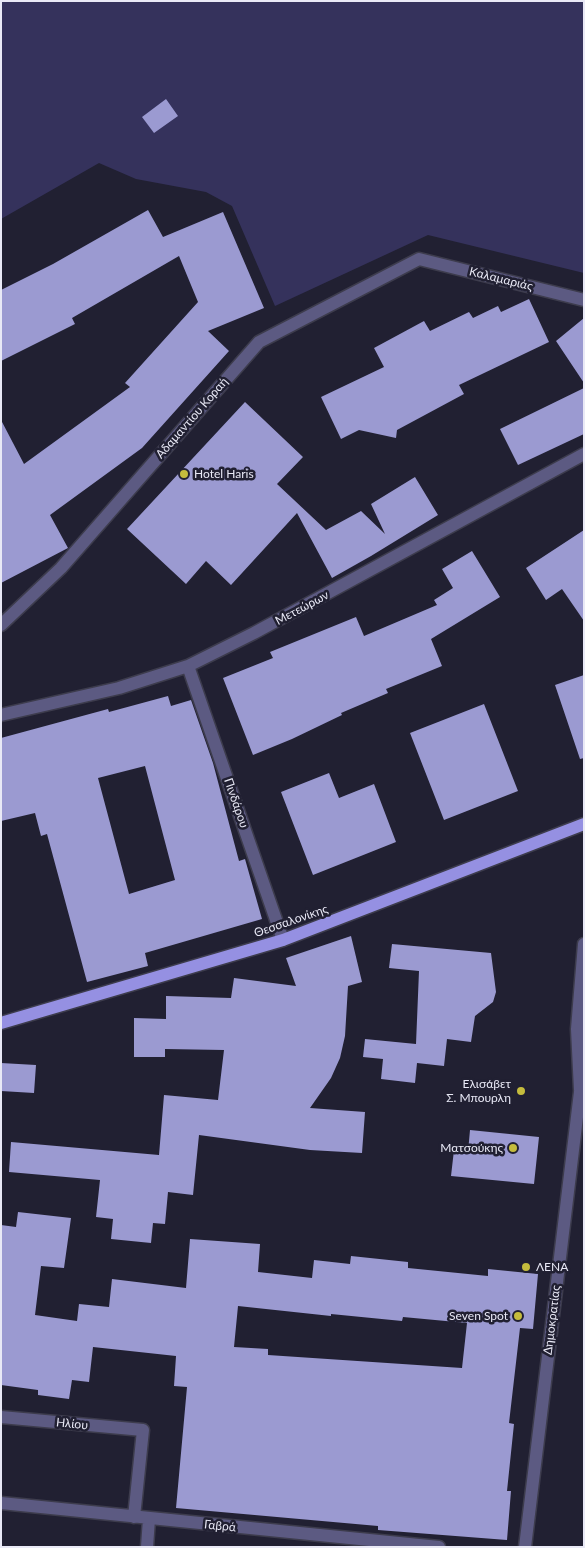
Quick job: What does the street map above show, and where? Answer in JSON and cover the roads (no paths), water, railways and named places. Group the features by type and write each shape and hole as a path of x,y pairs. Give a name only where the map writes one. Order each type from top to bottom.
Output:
{"main road":[{"name":"Θεσσαλονίκης","path":"1,1023 283,940 584,824"}],"street":[{"name":"Καλαμαριάς","path":"419,259 584,300"},
{"name":"Αδαμαντίου Κοραή","path":"1,625 61,568 259,342 419,259"},
{"name":"Μετεώρων","path":"1,715 119,688 188,666 254,633 584,454"},
{"name":"Πινδάρου","path":"188,666 283,940"},
{"name":"Δημοκρατίας","path":"524,1547 583,1089 577,1029 584,944"},
{"name":"Ηλίου","path":"1,1417 142,1430 134,1517"},
{"name":"Γαβρά","path":"1,1503 439,1547"},
{"path":"147,1547 149,1519"}],"place":[{"name":"Hotel Haris","path":"184,474"},
{"name":"Ελισάβετ Σ. Μπουρλη","path":"521,1091"},
{"name":"Ματσούκης","path":"513,1148"},
{"name":"ΛΕΝΑ","path":"526,1267"},
{"name":"Seven Spot","path":"518,1316"}]}
